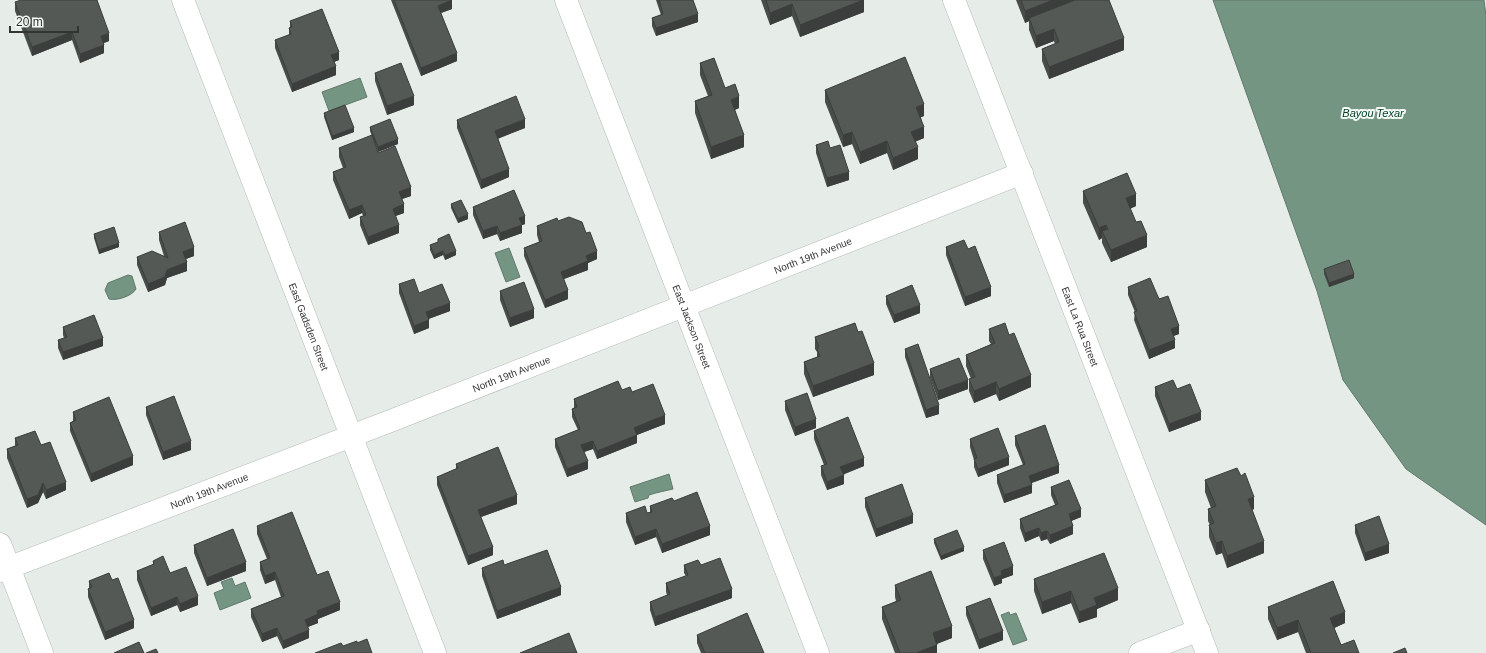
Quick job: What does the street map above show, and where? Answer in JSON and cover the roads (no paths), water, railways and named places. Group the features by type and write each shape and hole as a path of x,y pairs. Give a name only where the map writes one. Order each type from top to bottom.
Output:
{"street":[{"name":"East Gadsden Street","path":"183,0 435,653"},
{"name":"East Jackson Street","path":"566,0 818,653"},
{"name":"East La Rua Street","path":"954,0 1207,653"},
{"name":"North 19th Avenue","path":"5,570 352,436 1022,173"},
{"path":"0,544 5,570 42,653"},
{"path":"1140,653 1199,630"}],"water":[{"name":"Bayou Texar","path":"1213,0 1484,0 1486,16 1486,525 1406,469 1343,380 1317,291"},
{"path":"360,78 367,97 329,111 322,92"},
{"path":"509,248 520,277 506,282 495,253"},
{"path":"128,275 132,276 136,289 134,292 124,297 109,299 105,290 108,283"},
{"path":"669,474 673,489 649,495 648,498 635,502 630,487"},
{"path":"232,578 235,586 245,582 251,598 220,610 214,593 224,589 221,582"},
{"path":"1009,612 1010,615 1016,613 1027,640 1013,645 1001,615"}]}
